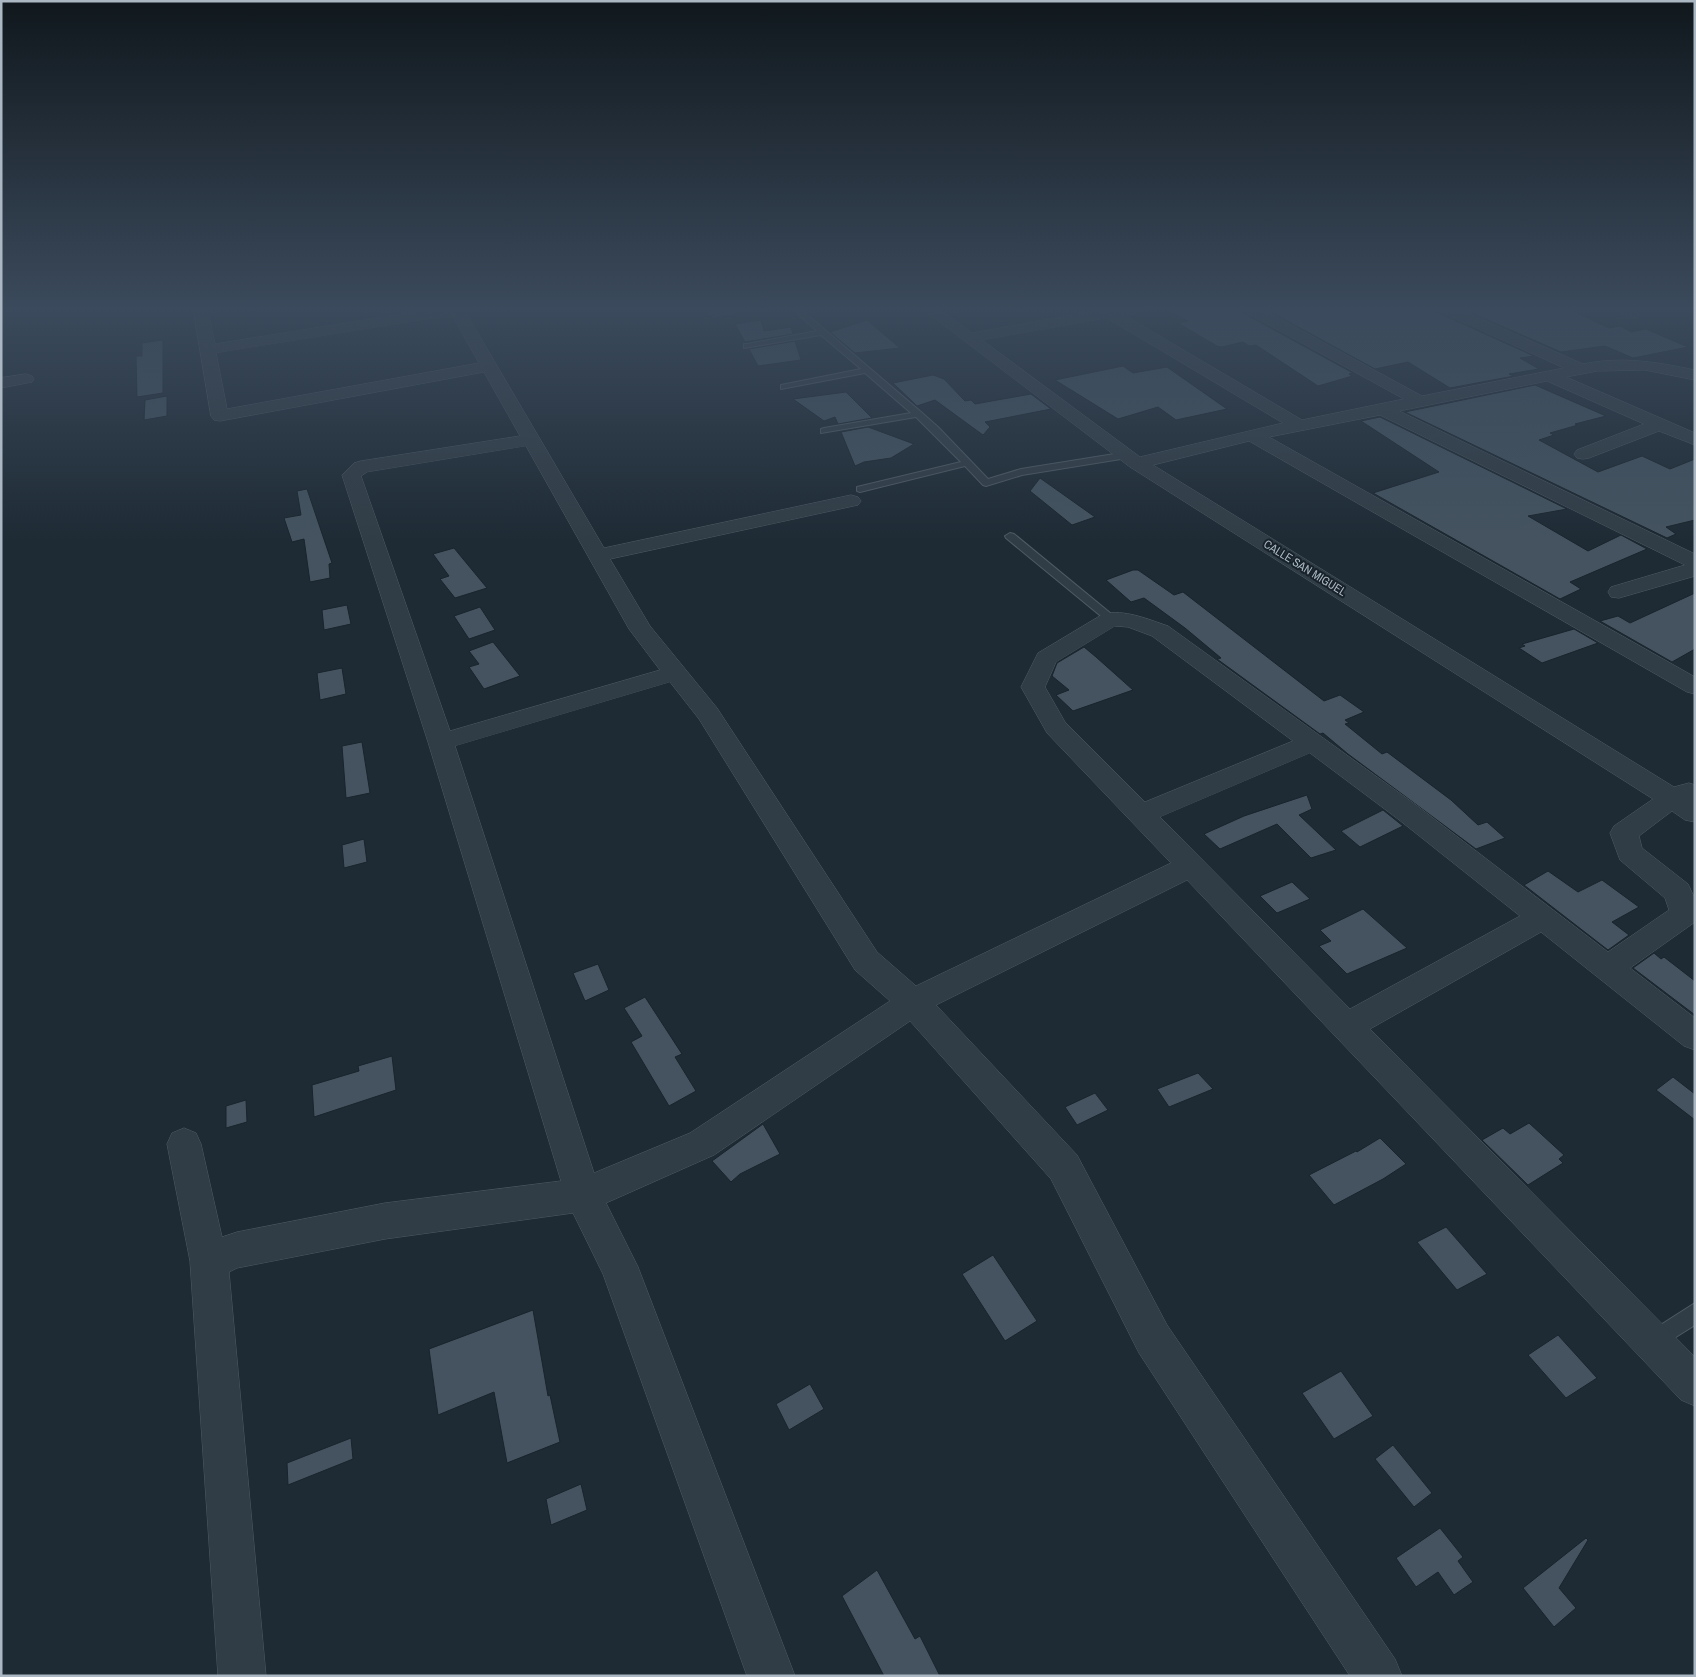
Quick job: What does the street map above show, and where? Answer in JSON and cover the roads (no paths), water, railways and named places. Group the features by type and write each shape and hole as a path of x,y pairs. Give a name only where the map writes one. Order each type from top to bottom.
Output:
{"street":[{"path":"214,385 220,416 385,385"},
{"path":"500,385 600,555 640,629 708,714 866,961 913,1002 1064,1167 1153,1339 1378,1676"},
{"name":"CALLE SAN MIGUEL","path":"1033,385 1132,459 1687,800"},
{"path":"1231,385 1300,426"},
{"path":"1390,385 1421,402"},
{"path":"1425,385 1447,397"},
{"path":"1132,459 1505,385"},
{"path":"1571,385 1695,440"},
{"path":"1382,409 1695,562"},
{"path":"1583,454 1660,424"},
{"path":"1252,435 1695,687"},
{"path":"532,439 361,467 351,475 441,742 583,1195 619,1267 772,1676"},
{"path":"600,555 856,495"},
{"path":"1618,592 1695,569"},
{"path":"1695,1036 1408,812 1160,631 1131,621 1111,619 1046,658 1033,687 1056,727 1192,865 1695,1386"},
{"path":"441,742 675,672"},
{"path":"1142,814 1312,742"},
{"path":"1608,968 1685,914 1678,892 1630,853 1624,833 1687,800"},
{"path":"209,1261 237,1250 385,1221 583,1195 702,1144 913,1002 1192,865"},
{"path":"1348,1026 1543,918"},
{"path":"184,1144 209,1261 242,1676"}],"lane":[{"path":"784,387 792,385"},
{"path":"885,385 935,429 986,483 1021,472 1132,459"},
{"path":"824,431 918,414"},
{"path":"856,495 966,463"},
{"path":"1010,536 1111,619"},
{"path":"1652,1342 1695,1313"}]}
